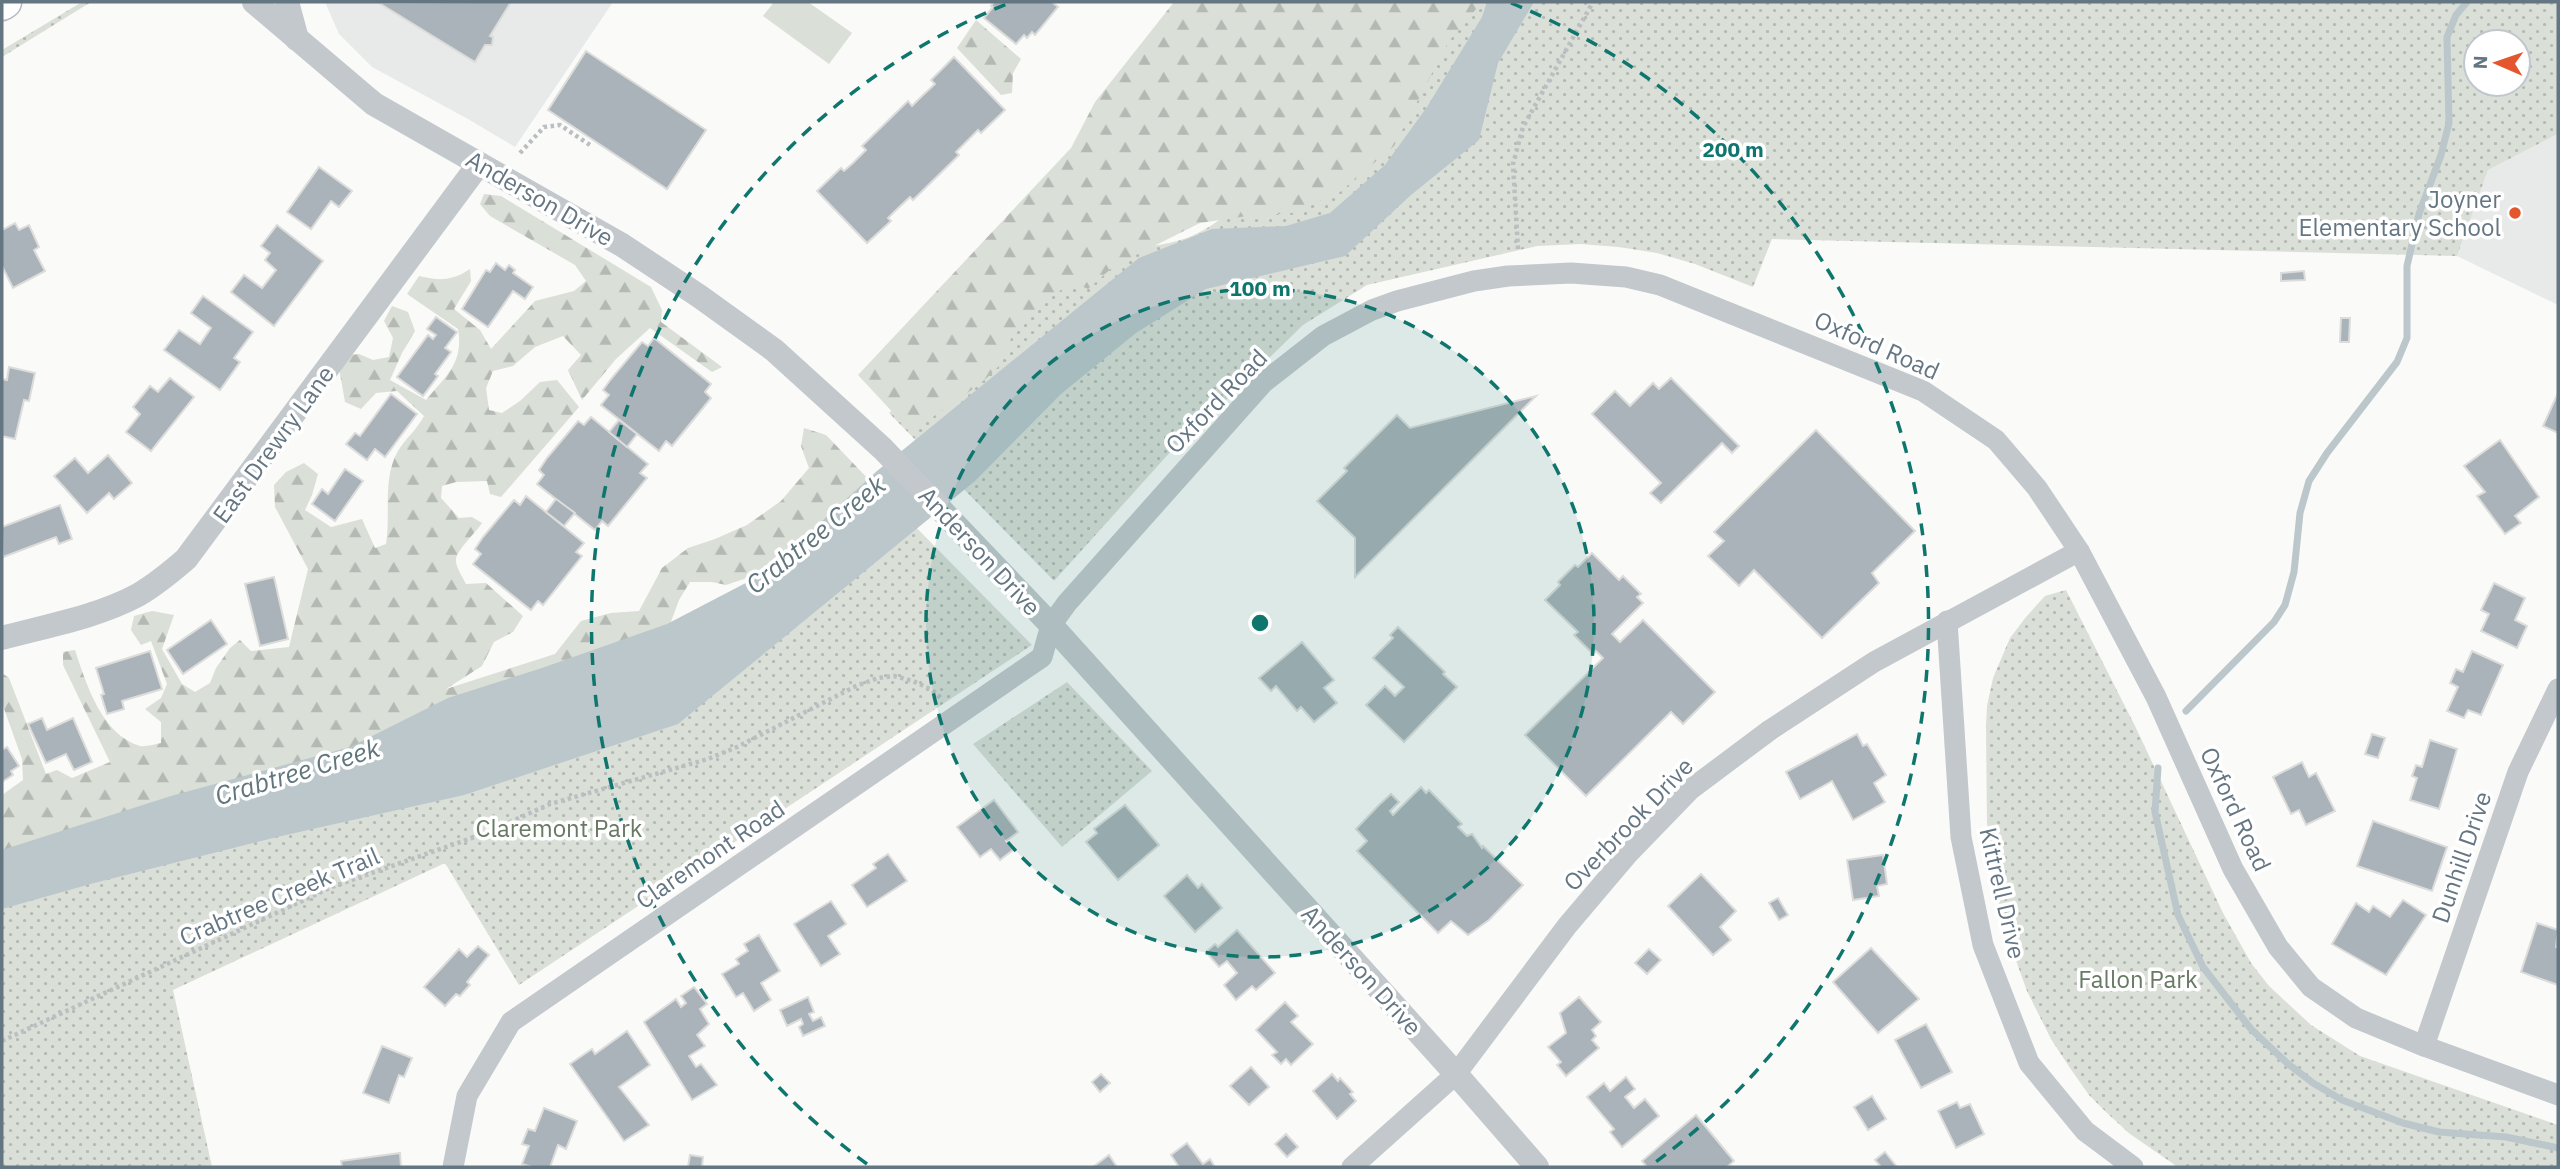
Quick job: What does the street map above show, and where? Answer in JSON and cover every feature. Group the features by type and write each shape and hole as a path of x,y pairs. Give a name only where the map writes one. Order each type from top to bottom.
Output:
{"street":[{"name":"Anderson Drive","path":"254,2 374,104 622,245 699,296 774,350 859,427 1051,625 1537,1167"},
{"path":"287,2 297,39"},
{"name":"East Drewry Lane","path":"2,638 102,610 136,596 187,559 479,164"},
{"name":"Oxford Road","path":"1051,625 1067,603 1263,383 1323,336 1372,310 1397,301 1508,276 1571,273 1626,277 1660,285 1923,391 1996,440 2037,488 2079,551 2156,697 2233,869 2278,947 2311,987 2356,1018 2558,1096"},
{"name":"Overbrook Drive","path":"1352,1167 1456,1074 1567,926 1628,854 1691,789 1770,730 1874,662 2079,551"},
{"name":"Kittrell Drive","path":"1947,621 1961,837 1983,945 2029,1063 2085,1131 2133,1167"},
{"name":"Claremont Road","path":"453,1167 467,1096 512,1022 1042,657 1051,625"},
{"name":"Dunhill Drive","path":"2424,1046 2518,772 2558,689"}],"path":[{"path":"1518,249 1513,164 1523,127 1593,2"},
{"path":"520,153 544,127 560,125 590,145"},
{"name":"Crabtree Creek Trail","path":"2,1041 332,887 486,834 550,804 708,759 737,747 856,685 894,676 914,681 932,690 948,705 956,718"}],"shaded area":[{"path":"325,2 613,2 515,147 372,67 339,34"},
{"name":"Joyner Elementary School","path":"2558,134 2558,305 2457,256 2488,170"}],"green space":[{"path":"82,2 91,2 2,57 2,50"},
{"path":"774,2 808,2 852,33 829,64 763,16"},
{"path":"1174,2 1482,2 1449,41 1394,146 1340,192 1292,213 1200,223 1114,266 1088,289 1075,283 1065,288 1044,301 1026,318 994,371 911,432 858,375 1071,148 1095,102"},
{"path":"1432,2 2558,2 2558,134 2488,170 2457,256 1772,239 1753,287 1695,264 1657,253 1581,244 1537,246 1367,285 1303,325 1182,439 1054,581 889,413 906,398 961,330 1144,247 1183,239 1214,224 1236,207"},
{"path":"976,20 1021,59 1013,73 1012,93 1001,95 957,48"},
{"path":"484,194 501,196 651,287 662,310 661,322 722,367 712,372 650,328 616,359 582,400 568,370 581,355 563,336 535,347 513,366 493,371 486,388 489,410 502,413 540,382 557,380 579,407 501,497 490,494 487,481 456,482 442,486 441,498 459,518 472,517 482,523 456,558 466,584 486,583 523,616 513,632 494,642 482,666 446,689 555,654 581,621 611,613 639,611 662,568 688,548 747,525 781,501 809,468 801,446 804,428 826,435 875,486 783,566 726,585 690,582 679,600 669,627 634,657 2,867 2,795 23,780 22,759 2,703 2,673 9,678 46,774 57,770 72,778 110,762 63,665 63,652 75,650 97,707 115,731 140,746 161,743 161,722 145,709 161,698 167,684 151,641 141,645 131,630 134,616 152,611 174,615 162,649 182,684 195,692 210,683 216,668 230,648 240,640 251,651 289,647 308,569 275,507 274,485 286,472 304,463 318,474 305,510 331,527 362,519 375,548 386,544 388,485 393,462 424,416 397,391 376,393 361,409 345,402 339,368 350,355 359,354 373,360 389,357 393,338 384,321 392,306 408,312 415,331 390,380 426,400 452,368 459,341 458,329 407,294 419,276 446,279 470,269 471,281 454,309 480,330 491,349 535,301 574,291 586,281 575,265 490,216 480,204"},
{"name":"Claremont Park","path":"894,505 1032,645 519,985 445,863 173,990 212,1167 2,1167 2,876 488,742"},
{"name":"Fallon Park","path":"2066,590 2135,726 2223,913 2251,963 2269,986 2311,1025 2360,1056 2558,1125 2558,1167 2178,1167 2130,1134 2089,1095 2051,1039 2027,991 2005,930 1993,877 1987,823 1986,726 1993,678 2010,638 2026,617 2045,596"},
{"path":"1067,682 1152,771 1062,847 973,744"}],"water":[{"name":"Crabtree Creek","path":"1487,2 1534,2 1498,63 1479,140 1411,195 1345,256 1206,289 1136,333 1061,394 975,481 678,724 464,795 277,837 2,909 2,850 171,796 350,747 448,698 667,624 765,573 877,471 1139,258 1212,229 1286,226 1330,213 1385,165 1427,107 1482,17"}],"building":[{"path":"511,2 490,36 493,37 492,45 485,45 475,62 379,3"},
{"path":"994,2 1052,2 1058,7 1035,35 1032,32 1027,38 1024,35 1016,44 984,18"},
{"path":"586,51 706,130 667,189 548,110"},
{"path":"954,57 1005,110 981,133 978,130 956,152 959,155 913,200 910,197 894,212 888,218 891,221 867,243 817,191 841,168 844,171 853,163 866,150 862,146 908,101 912,106 935,84 931,80"},
{"path":"319,167 352,191 339,207 331,201 311,229 287,212"},
{"path":"15,223 19,230 29,225 39,247 34,250 45,271 13,288 2,266 2,230"},
{"path":"277,225 323,261 274,326 231,292 244,275 262,288 276,270 265,260 270,253 261,246"},
{"path":"496,263 505,270 509,265 515,270 513,273 533,287 525,299 513,291 488,327 462,309 486,270 490,272"},
{"path":"2304,271 2305,280 2281,281 2281,273"},
{"path":"203,296 253,332 234,358 240,362 220,390 164,350 179,330 200,344 211,328 191,313"},
{"path":"436,317 457,332 445,348 451,352 423,396 397,377 428,335 433,339 436,335 427,329"},
{"path":"2341,318 2350,318 2349,342 2340,342"},
{"path":"654,338 711,384 705,392 711,398 672,446 666,441 659,451 601,405 609,395 603,390 611,379 642,342 648,346"},
{"path":"9,367 35,373 29,401 24,400 15,439 2,436 2,379 7,380"},
{"path":"170,378 194,397 151,451 126,432 140,414 133,407 150,386 158,392"},
{"path":"1671,378 1739,446 1732,453 1722,443 1661,503 1650,493 1661,483 1592,414 1615,391 1630,406 1653,383 1659,389"},
{"path":"2558,393 2558,433 2543,426"},
{"path":"391,394 417,414 385,457 375,449 367,460 346,444 355,433 360,436"},
{"path":"1536,396 1355,577 1355,538 1317,501 1347,471 1344,468 1397,415 1410,428"},
{"path":"591,417 648,464 640,473 647,478 608,526 602,521 595,530 537,484 544,475 539,470 547,458 578,421 584,425"},
{"path":"619,420 637,434 627,447 609,432"},
{"path":"1816,430 1915,531 1872,573 1879,583 1822,638 1754,570 1739,586 1708,556 1724,541 1714,532"},
{"path":"2500,440 2539,497 2515,516 2521,523 2505,534 2477,496 2485,492 2464,466"},
{"path":"108,455 132,483 114,499 109,493 87,513 54,476 75,458 88,473"},
{"path":"345,469 363,481 335,521 312,504 322,489 328,494"},
{"path":"526,496 584,543 576,552 582,556 543,605 538,601 531,610 473,564 481,554 475,549 483,537 514,500 520,505"},
{"path":"556,499 575,513 564,526 546,512"},
{"path":"60,505 72,539 59,544 56,537 3,557 2,527"},
{"path":"1592,553 1619,580 1623,576 1641,594 1637,597 1643,603 1612,634 1620,642 1643,620 1715,692 1683,724 1671,712 1586,796 1525,735 1603,658 1596,651 1593,654 1574,635 1578,632 1545,600 1575,565 1578,567"},
{"path":"274,577 288,639 260,646 245,584"},
{"path":"2494,583 2525,598 2515,620 2527,626 2517,648 2481,631 2489,614 2481,610"},
{"path":"211,620 227,644 183,674 167,650"},
{"path":"1398,627 1457,687 1404,742 1366,705 1385,686 1395,696 1404,687 1373,658 1393,638 1390,635"},
{"path":"1302,642 1334,680 1324,688 1337,703 1314,722 1301,707 1297,711 1276,686 1271,691 1259,678"},
{"path":"150,651 162,689 122,701 124,709 107,714 96,668"},
{"path":"2472,651 2503,665 2481,715 2468,710 2464,718 2447,711 2458,687 2450,683 2456,669 2463,672"},
{"path":"42,718 47,730 73,718 92,762 74,770 66,754 46,763 28,724"},
{"path":"1857,734 1863,746 1867,744 1886,775 1874,783 1885,802 1853,820 1832,781 1800,799 1786,772"},
{"path":"2372,734 2385,738 2378,758 2365,754"},
{"path":"2430,740 2457,749 2439,809 2410,800 2417,778 2412,776 2416,765 2422,767"},
{"path":"7,747 19,766 11,771 13,775 2,782 2,750"},
{"path":"2302,762 2309,777 2316,773 2335,811 2306,825 2299,810 2291,814 2273,777"},
{"path":"1421,787 1426,793 1429,790 1462,824 1458,827 1467,836 1472,834 1482,848 1483,846 1523,885 1489,920 1468,935 1451,921 1438,933 1357,851 1367,841 1356,829 1379,805 1391,794 1399,802 1390,811 1393,815"},
{"path":"994,800 1018,832 1006,841 1013,850 1000,860 991,849 980,857 957,827"},
{"path":"1125,805 1159,845 1118,880 1086,842 1097,833 1094,829"},
{"path":"2373,821 2447,847 2432,891 2357,866"},
{"path":"888,854 907,881 867,907 852,885 876,868 873,864"},
{"path":"1883,855 1887,884 1877,886 1879,896 1853,900 1847,860"},
{"path":"1701,874 1736,911 1720,927 1731,940 1713,955 1668,906"},
{"path":"1187,875 1198,888 1202,884 1222,908 1195,932 1164,896"},
{"path":"1778,898 1788,915 1779,920 1769,903"},
{"path":"2403,900 2426,915 2386,975 2332,944 2356,903 2369,912 2373,906 2390,917"},
{"path":"831,901 846,924 828,936 840,954 821,966 794,924"},
{"path":"2537,923 2558,930 2558,985 2521,972"},
{"path":"1237,930 1275,973 1256,990 1252,986 1236,1000 1224,985 1237,973 1227,961 1219,967 1206,952 1215,944 1218,947"},
{"path":"759,935 780,971 761,983 771,1000 754,1011 743,993 736,997 722,974 739,964 736,959 748,951 744,944"},
{"path":"478,946 489,955 467,982 470,985 460,996 456,994 445,1006 424,987 459,949 467,957"},
{"path":"1871,948 1919,999 1878,1033 1833,982"},
{"path":"1649,949 1661,960 1647,974 1635,963"},
{"path":"694,987 707,1004 700,1009 709,1024 697,1035 705,1046 689,1056 696,1067 701,1064 717,1085 692,1100 644,1022 676,999 681,1007 686,1003 681,996"},
{"path":"808,997 814,1012 809,1014 813,1021 821,1017 825,1026 803,1036 799,1027 803,1024 801,1019 787,1026 780,1010"},
{"path":"1579,997 1601,1022 1592,1030 1596,1036 1592,1040 1599,1048 1566,1076 1557,1065 1561,1062 1548,1047 1566,1033 1560,1013"},
{"path":"1285,1002 1298,1016 1291,1022 1313,1044 1291,1065 1286,1059 1281,1064 1272,1055 1277,1052 1256,1030"},
{"path":"1926,1024 1952,1072 1921,1088 1895,1040"},
{"path":"627,1031 650,1065 619,1087 649,1125 624,1141 570,1064 592,1049 595,1054"},
{"path":"382,1046 412,1058 404,1077 399,1075 389,1103 363,1093"},
{"path":"1251,1067 1269,1087 1249,1105 1230,1086"},
{"path":"1101,1074 1110,1083 1100,1092 1092,1082"},
{"path":"1332,1074 1338,1081 1340,1078 1353,1092 1350,1094 1356,1101 1337,1119 1313,1091"},
{"path":"1626,1077 1635,1089 1625,1097 1634,1108 1645,1099 1659,1116 1622,1147 1610,1132 1614,1129 1587,1097 1604,1083 1610,1091"},
{"path":"1872,1096 1886,1119 1868,1130 1854,1107"},
{"path":"1957,1102 1960,1108 1970,1104 1984,1134 1956,1148 1938,1111"},
{"path":"544,1108 577,1121 566,1149 558,1145 550,1167 532,1167 522,1164 529,1146 522,1144 528,1129 535,1131"},
{"path":"1696,1115 1734,1161 1727,1167 1647,1167 1642,1161"},
{"path":"1286,1134 1298,1147 1287,1157 1275,1144"},
{"path":"1187,1143 1203,1164 1210,1159 1215,1167 1179,1167 1171,1155"},
{"path":"1885,1152 1897,1167 1881,1167 1875,1160"},
{"path":"400,1153 401,1167 342,1167 341,1161"},
{"path":"690,1155 703,1157 702,1167 688,1167"},
{"path":"1109,1155 1117,1167 1093,1167"}],"waterway":[{"path":"2186,711 2274,622 2285,605 2294,572 2300,513 2309,481 2327,453 2397,362 2407,338 2407,266 2419,214 2441,155 2449,123 2447,37 2456,15 2467,2"},
{"path":"2158,768 2155,812 2178,915 2203,967 2251,1029 2287,1063 2342,1100 2403,1123 2439,1132 2506,1137 2558,1148"}],"place":[{"name":"Joyner Elementary School","path":"2515,213"}]}
